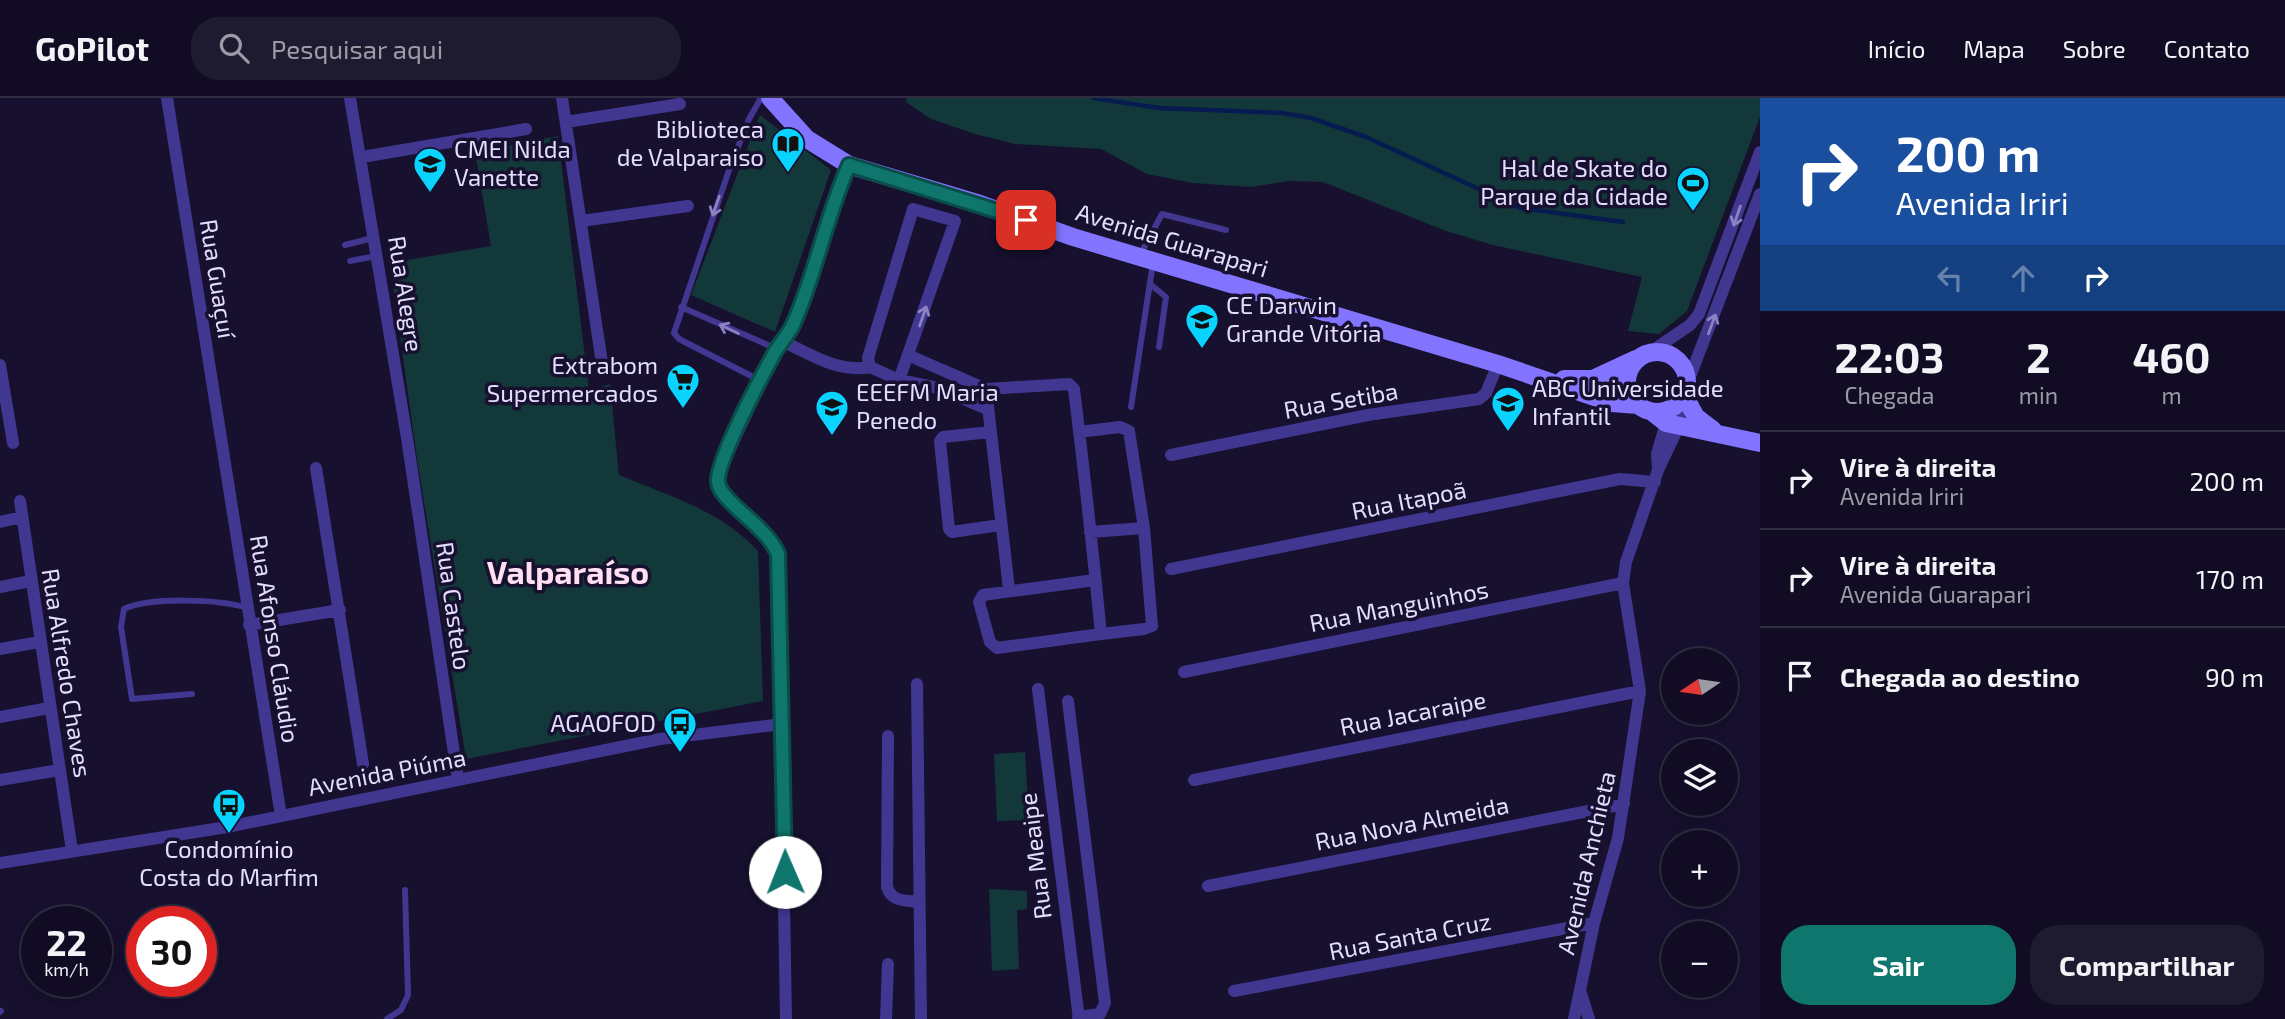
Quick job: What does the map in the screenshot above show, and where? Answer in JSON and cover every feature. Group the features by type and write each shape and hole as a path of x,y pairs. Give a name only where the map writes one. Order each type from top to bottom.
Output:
{"street":[{"name":"Rua Guaçuí","path":"167,98 227,468"},
{"name":"Rua Alegre","path":"350,98 407,438"},
{"path":"562,98 602,363"},
{"name":"Avenida Guarapari","path":"770,98 807,139 849,165 921,185 1146,259 1543,378 1612,403 1760,443"},
{"path":"566,122 680,104"},
{"path":"362,157 526,129"},
{"path":"1683,395 1659,416 1630,395 1627,382 1630,369 1645,354 1685,329 1699,314 1760,152"},
{"path":"786,1019 778,554 773,540 721,493 718,482 722,460 761,381 793,325 849,165"},
{"path":"870,367 868,358 921,185"},
{"name":"Avenida Anchieta","path":"1574,1019 1594,923 1618,838 1640,691 1623,583 1626,562 1657,476 1659,416 1683,395 1760,194"},
{"path":"899,380 910,356 961,198"},
{"path":"581,221 688,206"},
{"path":"913,209 955,221"},
{"path":"780,345 837,367 858,370 870,367 899,380 938,388 987,409"},
{"path":"1645,354 1666,353 1674,357 1685,370 1683,395 1696,417 1713,430"},
{"name":"Avenida Guarapari","path":"1543,378 1593,379 1645,354"},
{"path":"910,356 986,390 1071,385 1079,432 1101,634"},
{"path":"0,365 13,443"},
{"name":"Rua Setiba","path":"1171,455 1368,415 1479,399 1486,393 1497,365"},
{"path":"986,390 1009,589"},
{"path":"1079,432 1120,427 1129,431 1144,528 1152,626 997,648 992,646 980,598 1009,589 1095,580"},
{"path":"990,432 941,438 947,516 952,532 1000,525"},
{"name":"Rua Castelo","path":"407,438 458,780"},
{"name":"Rua Afonso Cláudio","path":"227,468 249,625 281,816"},
{"path":"316,468 363,764"},
{"name":"Rua Itapoã","path":"1171,569 1620,479 1657,476"},
{"name":"Rua Alfredo Chaves","path":"20,501 72,851"},
{"path":"0,522 22,517"},
{"path":"1090,532 1144,528"},
{"path":"0,587 30,582"},
{"name":"Rua Manguinhos","path":"1184,672 1623,583"},
{"path":"249,625 340,610"},
{"path":"0,649 39,642"},
{"path":"917,684 920,1019"},
{"name":"Rua Meaipe","path":"1038,688 1078,1018"},
{"name":"Rua Jacaraipe","path":"1194,780 1640,691"},
{"path":"1068,701 1105,1003 1100,1014 1078,1018"},
{"path":"0,717 49,708"},
{"name":"Avenida Piúma","path":"0,863 281,816 660,739 782,724"},
{"path":"888,736 887,887 896,900 919,902"},
{"path":"0,780 59,770"},
{"name":"Rua Nova Almeida","path":"1208,886 1624,804"},
{"name":"Rua Santa Cruz","path":"1234,992 1594,923"},
{"path":"886,1019 888,964"},
{"path":"1580,989 1589,1019"}],"lane":[{"path":"761,98 728,173 674,325 676,337 761,381"},
{"path":"1132,407 1150,284 1146,259 1162,214 1226,230"},
{"path":"345,245 375,237"},
{"path":"350,261 378,255"},
{"path":"1150,284 1166,297 1158,347"},
{"path":"681,307 780,345"},
{"path":"192,694 132,699 121,627 124,609 206,600 226,601 247,608"},
{"path":"387,1019 401,1010 408,995 405,890"}],"green space":[{"path":"907,98 1760,98 1760,117 1687,311 1659,334 1628,331 1642,277 1493,245 1446,231 1323,182 1290,181 1251,187 1193,183 1147,174 1101,149 1015,144 931,119 906,102"},
{"path":"760,115 831,170 775,332 691,295"},
{"path":"558,136 589,390 610,384 619,475 711,514 758,551 763,701 466,759 417,459 390,263 491,246 475,152"},
{"path":"1025,752 1029,820 997,821 994,754"},
{"path":"989,889 1027,891 1027,909 1017,910 1019,969 992,971"}],"waterway":[{"path":"1093,98 1159,108 1282,113 1311,118 1366,137 1520,208 1623,222"}],"place":[{"name":"Biblioteca de Valparaiso","path":"788,174"},
{"name":"CMEI Nilda Vanette","path":"430,194"},
{"name":"Hal de Skate do Parque da Cidade","path":"1693,213"},
{"name":"CE Darwin Grande Vitória","path":"1202,350"},
{"name":"Extrabom Supermercados","path":"683,410"},
{"name":"ABC Universidade Infantil","path":"1508,433"},
{"name":"EEEFM Maria Penedo","path":"832,437"},
{"name":"AGAOFOD","path":"680,754"},
{"name":"Condomínio Costa do Marfim","path":"229,835"}],"district":[{"name":"Valparaíso","path":"568,573"}],"route":[{"path":"785,872 778,554 773,540 760,526 721,493 718,482 722,460 777,349 793,325 849,165 921,185 1026,220"}]}
